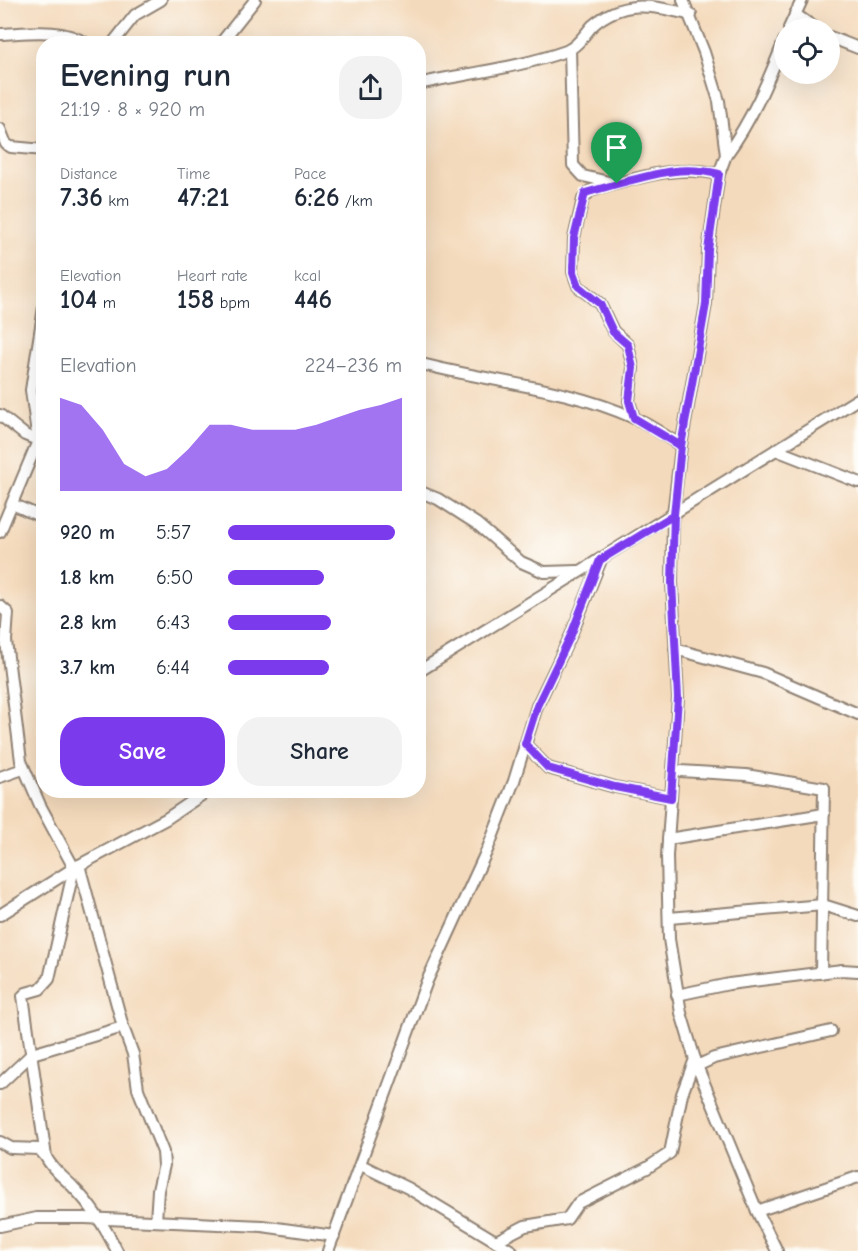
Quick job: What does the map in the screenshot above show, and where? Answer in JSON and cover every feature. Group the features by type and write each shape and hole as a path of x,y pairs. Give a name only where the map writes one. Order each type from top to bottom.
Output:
{"street":[{"path":"118,36 135,15 161,0"},
{"path":"226,36 255,0"},
{"path":"682,0 691,15 719,101 726,155"},
{"path":"793,18 802,0"},
{"path":"426,82 524,62 570,49 603,11 614,5 633,1 691,15"},
{"path":"795,14 801,18"},
{"path":"0,45 3,34 38,31 66,36"},
{"path":"840,41 858,48"},
{"path":"570,49 573,165 583,176 617,184"},
{"path":"774,65 743,133 726,155 719,174 708,250 706,304 681,446 671,550 678,698 668,839 669,939 677,995 696,1062 757,1211 777,1251"},
{"path":"0,129 6,144 11,147 36,149"},
{"path":"634,418 629,401 633,368 628,345 613,332 600,304 578,286 572,263 585,193 671,170 695,168 719,174"},
{"path":"36,358 31,390 36,416"},
{"path":"426,365 464,375 540,388 634,418 681,446"},
{"path":"426,667 858,399"},
{"path":"0,415 25,435 36,440"},
{"path":"776,450 858,482"},
{"path":"0,532 36,453"},
{"path":"426,494 438,499 477,524 521,562 544,572 581,570"},
{"path":"12,504 36,514"},
{"path":"328,1251 427,981 488,848 514,781 537,706 571,635 600,560"},
{"path":"0,606 8,613 3,641 23,769 36,792"},
{"path":"675,649 763,673 858,714"},
{"path":"525,744 548,768 615,787 671,798"},
{"path":"0,777 23,769"},
{"path":"680,771 746,775 820,786 825,792 821,973"},
{"path":"39,798 77,866 123,1028 133,1054 138,1089 164,1158 158,1190 156,1221"},
{"path":"0,915 77,866 166,819 197,798"},
{"path":"668,839 824,814"},
{"path":"46,1157 23,996 40,989 49,979 77,866"},
{"path":"669,918 823,905 858,916"},
{"path":"677,995 729,984 858,971"},
{"path":"0,1084 32,1054 123,1028"},
{"path":"696,1062 831,1031"},
{"path":"496,1240 525,1226 567,1219 579,1203 647,1168 670,1153 682,1094 696,1062"},
{"path":"0,1142 11,1148 39,1149 51,1167 75,1189 98,1219 117,1251"},
{"path":"361,1164 408,1188 512,1251"},
{"path":"757,1211 858,1177"},
{"path":"0,1226 37,1218 98,1219 262,1226 334,1236"}],"route":[{"path":"617,184 585,193 574,238 573,272 578,286 600,304 613,332 628,345 633,368 629,401 634,418 681,446 674,515 600,560 571,635 554,666 537,706 525,744 542,763 555,771 640,793 671,798 678,698 671,550 681,446 706,304 708,250 719,174 695,168 671,170 617,184"}]}
